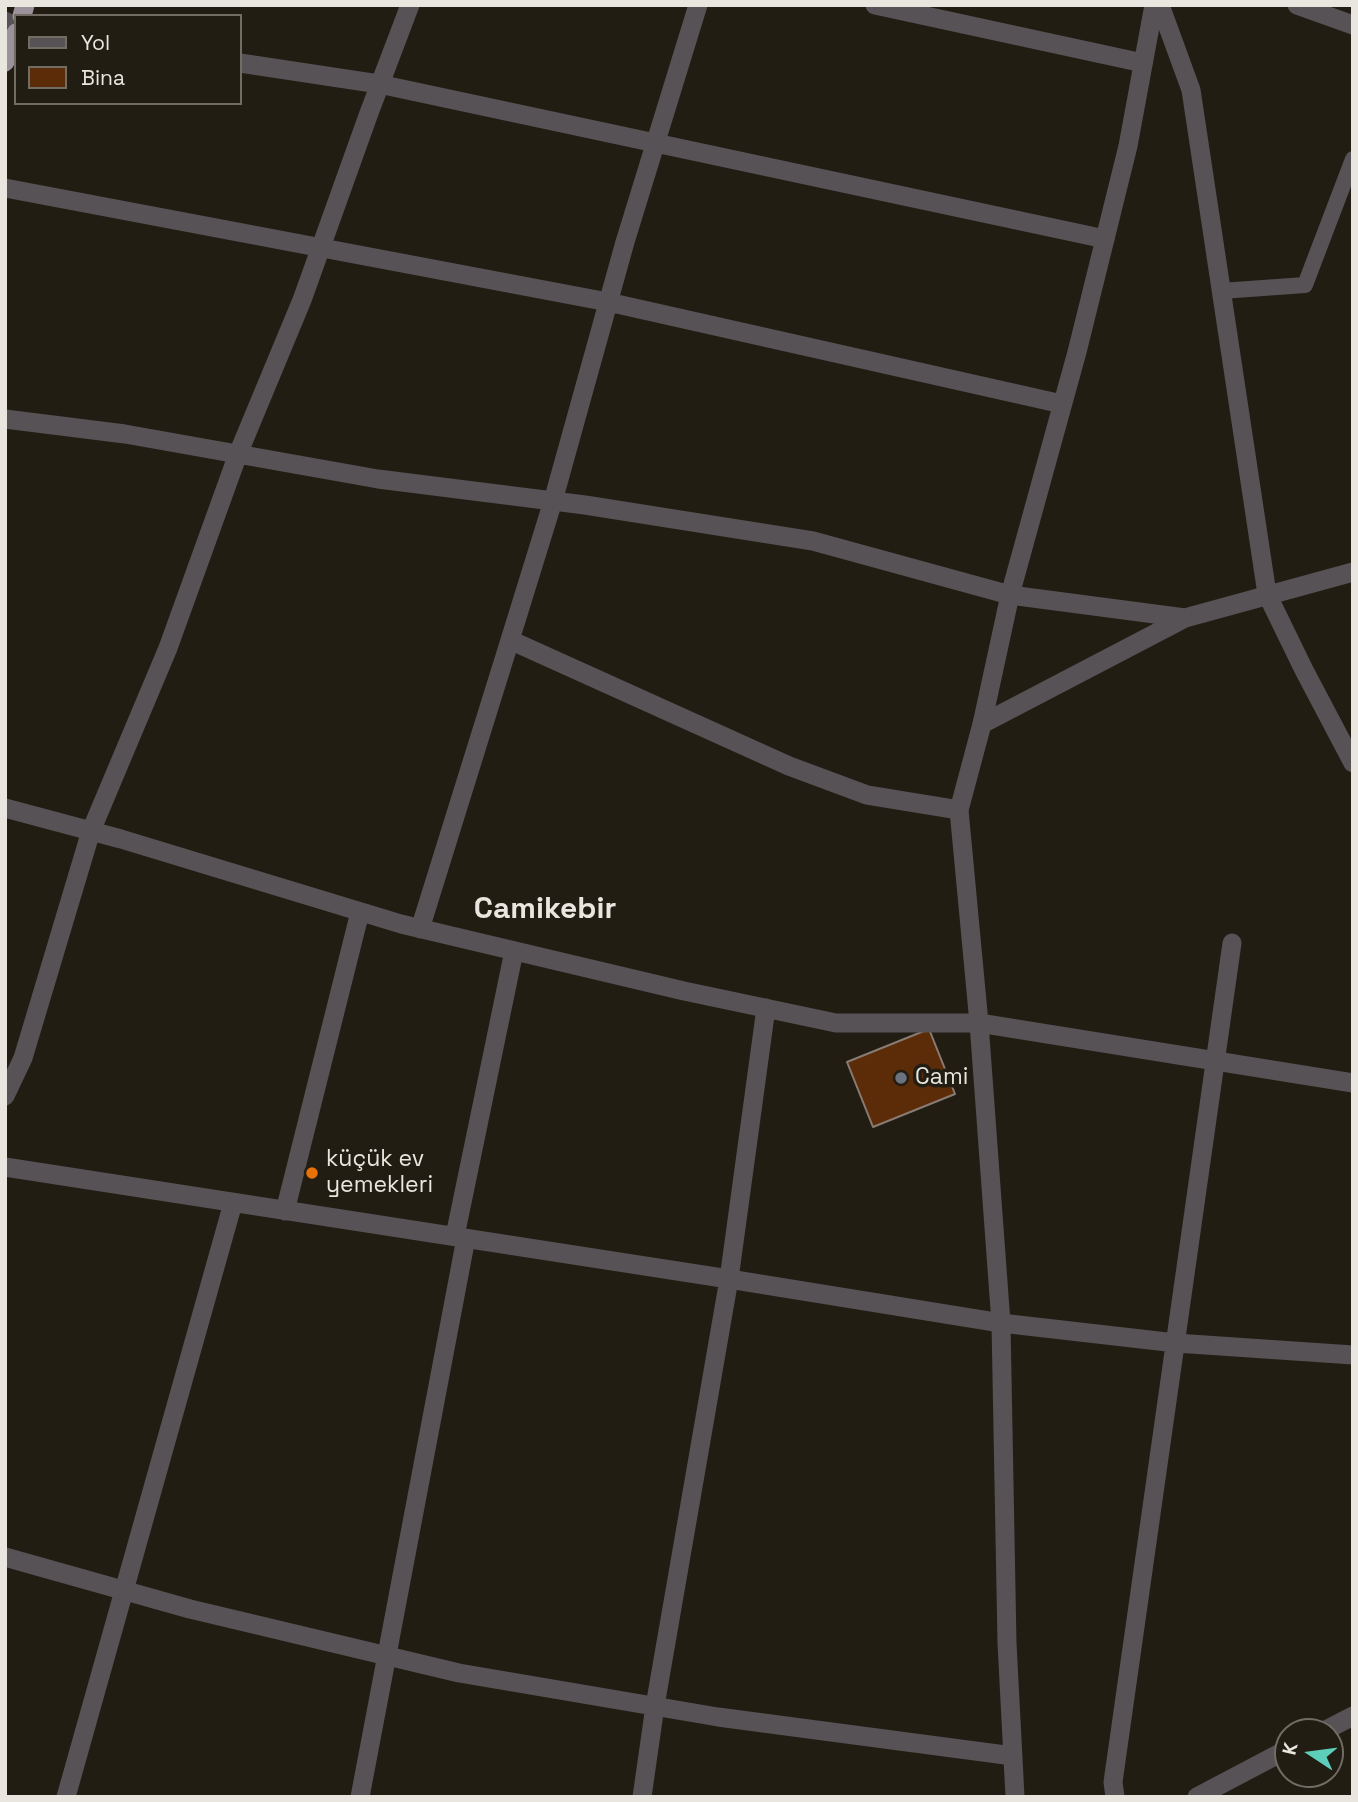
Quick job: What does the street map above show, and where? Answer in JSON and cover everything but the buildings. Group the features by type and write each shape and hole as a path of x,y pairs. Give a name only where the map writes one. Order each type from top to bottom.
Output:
{"highway":[{"path":"5,62 14,36"}],"street":[{"path":"5,1096 23,1058 90,831 168,648 238,454 302,300 410,5"},
{"path":"420,929 553,501 608,302 698,5"},
{"path":"875,5 1143,63"},
{"path":"1015,1797 1007,1643 1001,1323 979,1023 959,810 982,724 1010,595 1128,146 1154,5"},
{"path":"1160,5 1191,90 1267,594 1353,763"},
{"path":"1297,5 1353,25"},
{"path":"242,63 379,84 1105,239"},
{"path":"5,188 608,302 1062,404"},
{"path":"5,419 125,434 379,479 553,501 813,541 1010,595 1185,618"},
{"path":"982,724 1185,618 1353,572"},
{"path":"510,639 789,766 867,795 959,810"},
{"path":"5,808 420,929 836,1023 979,1023 1353,1083"},
{"path":"285,1211 360,912"},
{"path":"1115,1797 1113,1782 1232,943"},
{"path":"360,1797 513,951"},
{"path":"642,1797 655,1706 729,1279 766,1008"},
{"path":"5,1167 1001,1323 1176,1343 1353,1355"},
{"path":"66,1797 233,1203"},
{"path":"5,1558 190,1609 458,1673 718,1717 1013,1756"},
{"path":"1197,1797 1274,1756"}],"lane":[{"path":"1221,290 1305,285 1353,159"}],"place":[{"name":"Cami","path":"901,1078"},
{"name":"küçük ev yemekleri","path":"312,1173"}],"district":[{"name":"Camikebir","path":"545,910"}]}
